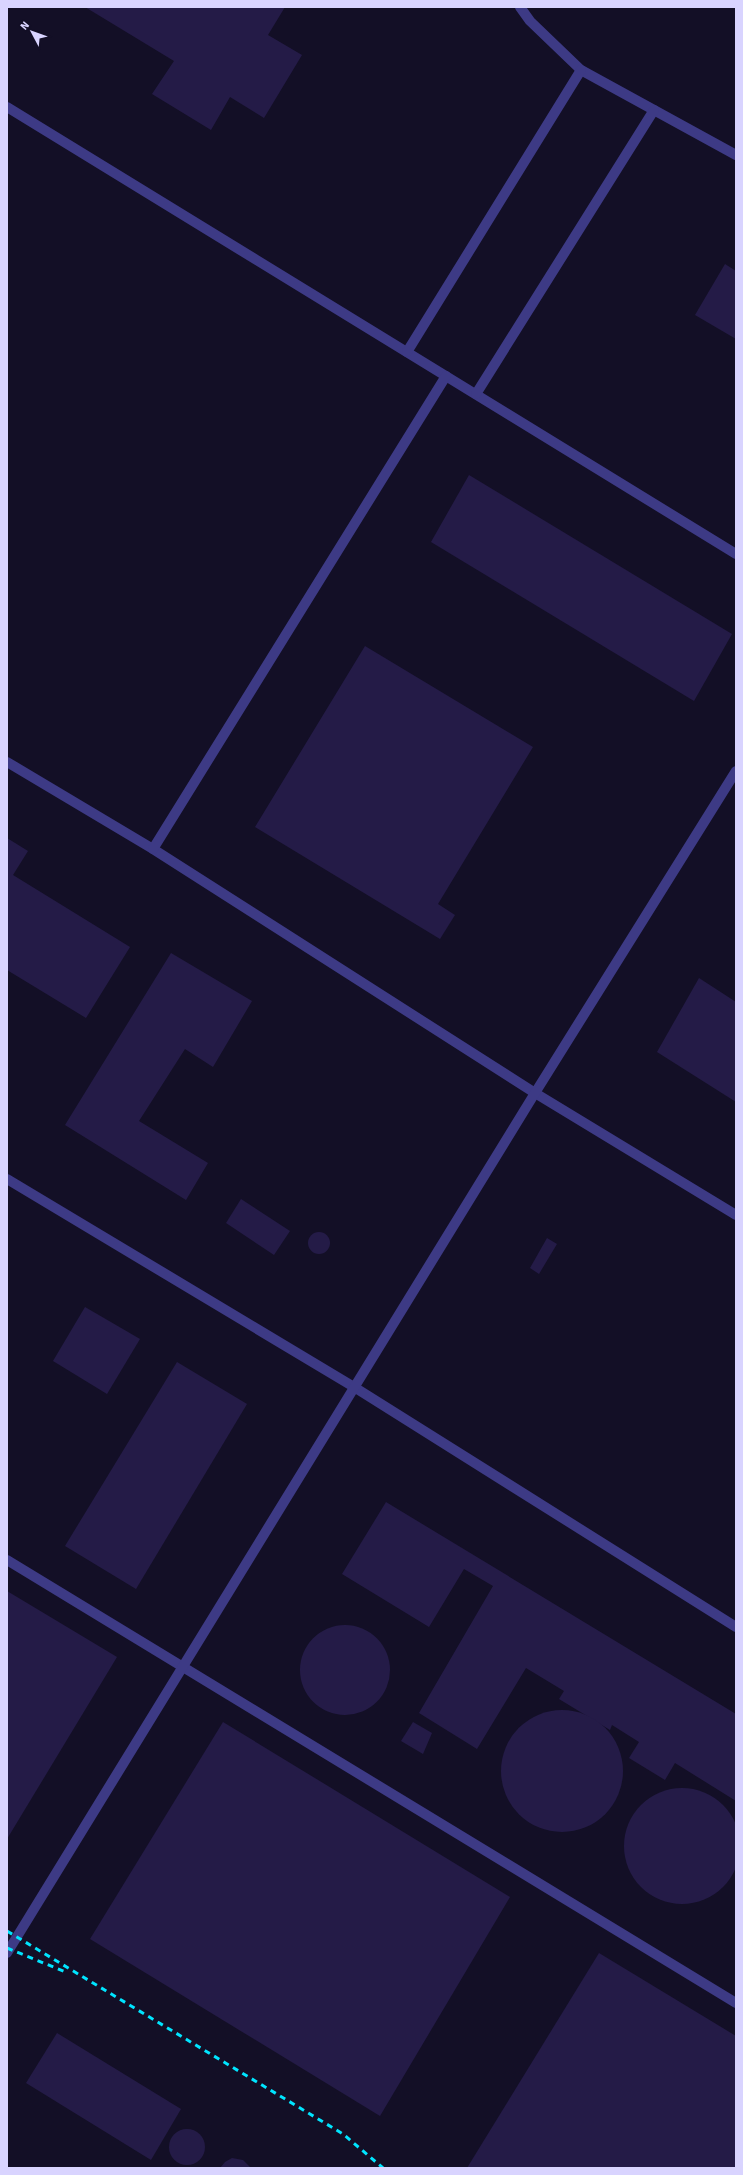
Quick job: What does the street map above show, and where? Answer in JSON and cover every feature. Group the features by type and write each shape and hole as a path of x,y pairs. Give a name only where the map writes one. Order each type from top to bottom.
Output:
{"street":[{"path":"520,7 530,21 582,70 736,155"},
{"path":"407,352 582,70"},
{"path":"7,107 736,554"},
{"path":"476,394 654,110"},
{"path":"153,849 446,376"},
{"path":"7,762 153,849 535,1092 736,1215"},
{"path":"7,1953 535,1092 736,771"},
{"path":"7,1179 354,1387 736,1627"},
{"path":"7,1560 736,2003"}],"building":[{"path":"85,7 285,7 268,35 302,55 264,118 230,97 211,130 152,94 174,61"},
{"path":"725,264 736,271 736,339 695,315"},
{"path":"469,475 732,634 694,701 431,542"},
{"path":"365,646 533,747 438,904 455,915 440,939 255,827"},
{"path":"7,838 28,851 13,875 130,947 86,1018 7,970"},
{"path":"171,953 252,1001 213,1067 185,1049 139,1121 208,1163 186,1200 65,1125"},
{"path":"699,978 736,1002 736,1102 657,1052"},
{"path":"241,1199 290,1231 274,1255 226,1223"},
{"path":"319,1232 323,1233 329,1239 329,1247 323,1253 319,1254 315,1253 309,1247 308,1243 309,1239 315,1233"},
{"path":"547,1238 557,1244 539,1274 530,1268"},
{"path":"85,1307 140,1339 107,1394 53,1361"},
{"path":"177,1362 247,1404 136,1589 65,1546"},
{"path":"386,1502 736,1714 736,1801 675,1763 665,1780 629,1758 639,1742 612,1725 610,1730 559,1699 564,1691 526,1668 477,1749 419,1713 493,1586 464,1569 429,1627 342,1574"},
{"path":"7,1591 117,1657 7,1839"},
{"path":"336,1625 354,1625 370,1632 383,1645 390,1661 390,1679 383,1695 370,1708 354,1715 336,1715 320,1708 307,1695 300,1679 300,1661 307,1645 320,1632"},
{"path":"562,1710 585,1715 605,1728 618,1748 623,1771 618,1794 605,1814 585,1827 562,1832 539,1827 519,1814 506,1794 501,1771 506,1748 519,1728 539,1715"},
{"path":"223,1722 510,1897 380,2116 90,1939"},
{"path":"413,1722 432,1733 423,1754 401,1741"},
{"path":"682,1788 704,1792 723,1805 736,1824 740,1846 736,1868 723,1887 704,1900 682,1904 660,1900 641,1887 628,1868 624,1846 628,1824 641,1805 660,1792"},
{"path":"599,1953 736,2036 736,2168 467,2168"},
{"path":"57,2033 181,2109 151,2160 26,2083"},
{"path":"187,2129 197,2132 202,2137 205,2147 202,2157 197,2162 187,2165 177,2162 172,2157 169,2147 172,2137 177,2132"},
{"path":"232,2158 243,2160 251,2168 220,2168 225,2162"}],"railway":[{"path":"7,1931 343,2134 383,2168"},
{"path":"7,1948 68,1973"}]}
